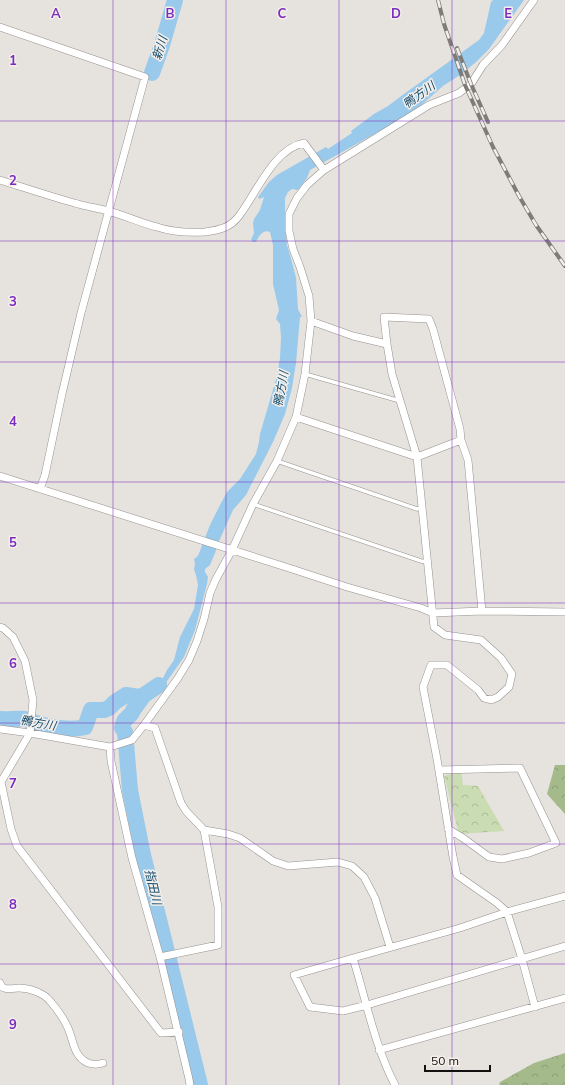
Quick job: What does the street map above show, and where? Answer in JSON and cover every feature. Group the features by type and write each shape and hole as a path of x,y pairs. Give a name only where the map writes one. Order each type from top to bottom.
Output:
{"street":[{"path":"0,729 30,730 113,746 132,740 178,678 189,660 216,579 232,550 253,504 277,461 296,417 305,374 311,321 309,296 293,249 289,231 288,214 297,198 307,185 324,170 429,105 459,93 466,88 474,81 483,65 502,45 534,0"},
{"path":"0,27 145,77 81,313 45,475 40,489"},
{"path":"0,180 79,204 108,211 157,227 180,232 196,232 218,231 228,226 239,217 270,168 284,153 296,144 304,143 324,170"},
{"path":"482,611 468,460 433,329 429,319 384,317 392,374 417,457 434,627 445,635 481,640 501,658 512,674 509,687 498,697 491,700 484,698 478,690 447,665 430,665 423,687 457,875 497,903 507,912 535,1006"},
{"path":"311,321 353,336 387,344"},
{"path":"296,417 417,457 462,440"},
{"path":"0,476 433,613 482,611 565,612"},
{"path":"0,627 13,637 25,661 33,700 30,730 1,782 11,829 17,846 162,1033 178,1032"},
{"path":"144,724 155,728 181,803 186,811 204,830 218,907 218,945 160,957"},
{"path":"113,746 111,761 132,858 160,957 190,1085"},
{"path":"439,770 520,768 556,843 529,853 502,859 489,857 448,829"},
{"path":"204,830 228,834 240,838 273,861 288,866 338,862 352,866 364,877 375,898 390,947"},
{"path":"565,896 507,912 460,928 294,975 310,1007 343,1011 565,946"},
{"path":"353,958 379,1050 395,1085"},
{"path":"0,983 4,988 21,988 39,993 49,1000 66,1024 75,1050 80,1058 87,1063 96,1066 103,1063"},
{"path":"379,1050 565,998"}],"lane":[{"path":"305,374 400,402"},
{"path":"277,461 417,509 422,508"},
{"path":"253,504 421,561 428,562"}],"green space":[{"path":"555,765 565,765 565,814 547,794"},
{"path":"461,771 463,785 478,786 504,831 459,834 444,776"},
{"path":"565,1053 565,1085 499,1085 500,1082 534,1063"}],"water":[{"path":"493,0 524,0 489,49 476,62 443,86 412,113 310,170 307,178 298,190 292,189 288,192 285,198 287,245 296,278 298,309 302,317 300,317 292,388 285,414 273,442 246,495 233,510 210,565 205,569 208,577 207,584 195,630 184,657 165,684 143,700 138,694 160,681 174,660 180,637 194,609 198,585 194,569 194,559 198,556 210,525 227,492 240,479 256,454 260,434 277,376 281,338 280,324 276,319 279,310 273,284 273,245 270,232 268,231 265,231 258,237 256,242 251,240 254,233 254,219 260,210 264,197 259,199 258,197 269,182 277,175 326,147 328,149 352,133 351,131 374,114 388,106 479,40 484,33 491,2"}],"waterway":[{"name":"新川","path":"152,73 175,0"},
{"name":"鴨方川","path":"0,719 25,719 54,728 73,729 85,727 91,710 104,710 126,695 139,697 159,685"},
{"name":"指田川","path":"144,695 131,714 124,721 122,728 125,732 130,790 143,855 200,1085"}],"railway":[{"path":"438,0 444,24 465,85 493,147 536,225 565,266"},
{"path":"457,48 488,122"}]}
